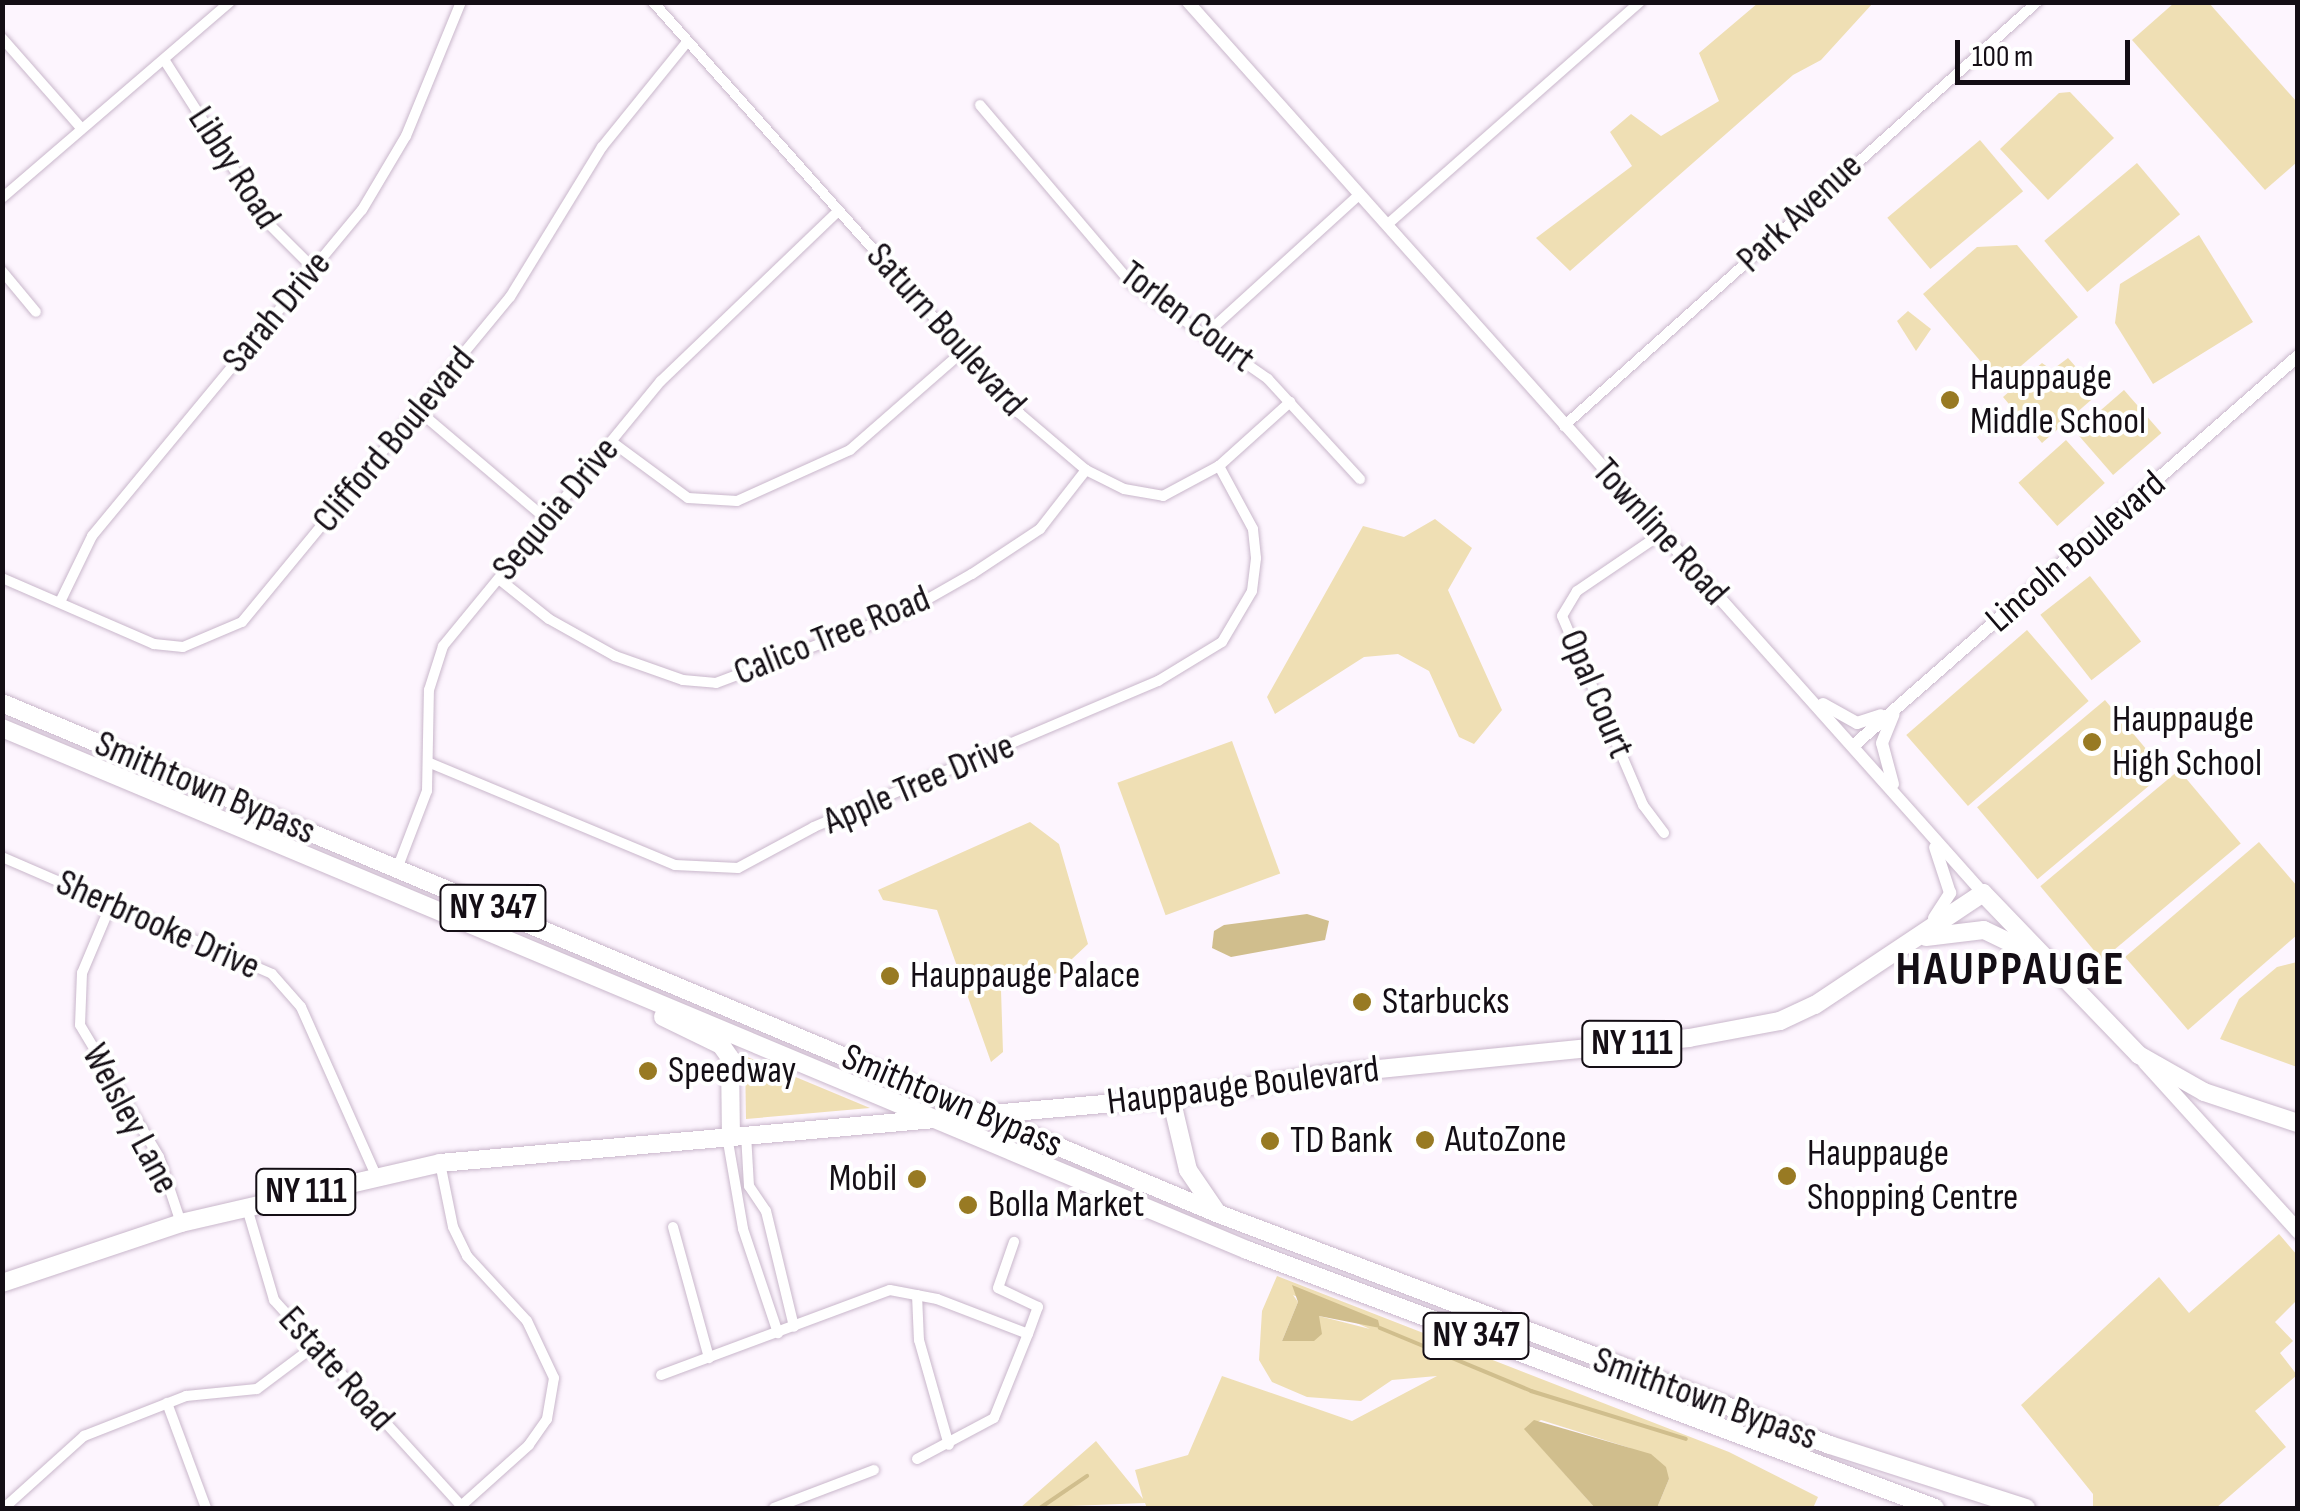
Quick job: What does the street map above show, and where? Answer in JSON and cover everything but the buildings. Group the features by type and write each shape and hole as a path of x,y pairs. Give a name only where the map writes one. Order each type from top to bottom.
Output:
{"main road":[{"name":"Smithtown Bypass","path":"2,704 1218,1214 1830,1445 2026,1508"},
{"name":"Smithtown Bypass","path":"2,728 1262,1256 1935,1508"},
{"name":"Hauppauge Boulevard","path":"2,1283 181,1223 375,1173 440,1162 1171,1098 1330,1074 1689,1038 1780,1021 1983,893"},
{"name":"Townline Road","path":"1983,893 2139,1055 2298,1231"},
{"name":"NY 111","path":"1906,944 1984,930 2048,961"},
{"path":"628,990 636,1002 721,1045 734,1073 734,1135"},
{"name":"Townline Road","path":"2139,1055 2197,1089"},
{"path":"2193,1115 2197,1089"},
{"name":"NY 111","path":"2197,1089 2298,1124"},
{"path":"1171,1098 1188,1170 1218,1214"}],"street":[{"path":"2,198 230,2"},
{"name":"Sarah Drive","path":"60,602 92,536 383,178 461,2"},
{"name":"Saturn Boulevard","path":"653,2 836,212 1020,413 1086,470 1124,489 1163,496 1219,466 1290,402"},
{"name":"Townline Road","path":"1188,2 1983,893"},
{"path":"1388,224 1640,2"},
{"name":"Park Avenue","path":"1564,426 2037,2"},
{"path":"2,38 81,128"},
{"name":"Clifford Boulevard","path":"2,578 154,644 212,639 242,622 420,412 510,298 602,147 687,42"},
{"name":"Libby Road","path":"165,61 268,224 312,268"},
{"name":"Torlen Court","path":"980,105 1132,284 1206,334 1290,402 1360,478"},
{"path":"1206,334 1359,194"},
{"name":"Sequoia Drive","path":"397,869 419,818 430,763 434,664 546,519 697,341 836,212"},
{"path":"2,271 36,312"},
{"path":"612,442 688,498 737,501 850,450 963,351"},
{"name":"Lincoln Boulevard","path":"1853,746 2298,356"},
{"path":"420,412 546,519"},
{"name":"Apple Tree Drive","path":"430,763 674,865 738,868 814,827 1158,681 1222,642 1252,591 1256,558 1253,528 1219,466"},
{"name":"Calico Tree Road","path":"500,579 549,619 614,656 683,680 716,683 905,612 1040,529 1086,470"},
{"name":"Opal Court","path":"1661,534 1577,592 1562,616 1643,805 1664,833"},
{"path":"1806,694 1857,722 1904,700"},
{"path":"1900,801 1882,743 1904,700"},
{"path":"1906,944 1943,910 1950,892 1927,831"},
{"name":"Sherbrooke Drive","path":"2,857 249,960 287,988 375,1173"},
{"name":"Welsley Lane","path":"112,902 82,973 80,1024 159,1157 181,1223"},
{"path":"734,1135 750,1186 766,1211 794,1327"},
{"path":"734,1135 748,1246 778,1333"},
{"path":"440,1162 453,1228 467,1256 527,1322 554,1378 547,1419 529,1445 462,1507"},
{"name":"Estate Road","path":"247,1208 267,1286 313,1346 462,1507"},
{"path":"673,1226 709,1358"},
{"path":"748,1246 772,1242"},
{"path":"917,1459 950,1445 994,1418 1038,1307 998,1288 1014,1242"},
{"path":"661,1375 890,1290 917,1295 1028,1334"},
{"path":"917,1295 920,1340 950,1445"},
{"path":"4,1508 84,1436 166,1403 256,1389 313,1346"},
{"path":"166,1403 206,1508"},
{"path":"774,1508 805,1503 874,1470"}],"shaded area":[{"path":"1758,3 1873,3 1821,60 1793,75 1570,271 1536,238 1632,166 1610,132 1631,114 1661,136 1719,101 1699,53"},
{"path":"2174,3 2209,3 2297,102 2297,162 2265,190 2132,40"},
{"path":"2070,92 2114,138 2048,200 2000,149 2059,93"},
{"path":"1980,140 2023,191 1930,269 1887,218"},
{"path":"2137,163 2180,214 2087,292 2044,241"},
{"path":"2199,235 2253,322 2153,384 2115,323 2120,284"},
{"path":"2017,245 2078,317 2000,384 1923,294 1977,247"},
{"path":"1908,311 1931,329 1916,351 1897,321"},
{"path":"2068,358 2099,393 2042,443 2003,397 2042,363 2052,370"},
{"path":"2124,390 2161,433 2113,475 2076,432"},
{"path":"2066,440 2105,483 2057,526 2018,483"},
{"path":"1435,519 1472,548 1448,590 1502,710 1474,744 1459,737 1429,671 1398,654 1364,657 1275,714 1267,697 1363,526 1404,537"},
{"path":"2090,576 2141,641 2091,680 2040,615"},
{"path":"2027,630 2089,701 1968,806 1906,735"},
{"path":"2105,700 2165,772 2037,879 1977,807"},
{"path":"1232,741 1280,873 1166,915 1117,783"},
{"path":"2179,770 2241,844 2102,960 2040,886"},
{"path":"1030,822 1059,844 1088,944 1057,973 1001,990 1003,1052 991,1062 937,910 883,900 878,890"},
{"path":"2259,842 2297,886 2297,935 2188,1030 2125,957"},
{"path":"1307,914 1329,921 1325,940 1231,957 1212,948 1214,931 1224,925"},
{"path":"2297,962 2297,1067 2220,1039 2239,999 2277,967"},
{"path":"745,1056 870,1108 746,1119"},
{"path":"2279,1234 2297,1255 2298,1299 2275,1322 2293,1341 2280,1353 2297,1375 2255,1411 2286,1447 2216,1508 2093,1508 2093,1494 2021,1405 2159,1277 2189,1313"},
{"path":"1277,1276 1729,1452 1818,1497 1813,1508 1657,1508 1669,1479 1630,1448 1541,1420 1525,1429 1595,1508 1147,1508 1145,1503 1020,1508 1096,1441 1143,1499 1135,1470 1188,1455 1222,1376 1352,1421 1437,1376 1392,1380 1361,1401 1307,1397 1272,1382 1259,1360 1262,1311","holes":["1293,1295 1370,1329 1319,1316 1301,1341 1282,1341 1298,1302"]},
{"path":"1292,1285 1378,1320 1380,1328 1319,1316 1322,1334 1314,1341 1282,1341 1298,1302"},
{"path":"1534,1420 1651,1454 1666,1467 1669,1479 1657,1508 1595,1508 1524,1429"}],"waterway":[{"path":"1380,1328 1531,1391 1686,1439"},
{"path":"1040,1508 1087,1476"}],"place":[{"name":"Hauppauge Middle School","path":"1950,400"},
{"name":"Hauppauge High School","path":"2092,742"},
{"name":"Hauppauge Palace","path":"890,976"},
{"name":"Starbucks","path":"1362,1002"},
{"name":"Speedway","path":"648,1071"},
{"name":"AutoZone","path":"1425,1140"},
{"name":"TD Bank","path":"1270,1141"},
{"name":"Hauppauge Shopping Centre","path":"1787,1176"},
{"name":"Mobil","path":"917,1179"},
{"name":"Bolla Market","path":"968,1205"}],"district":[{"name":"HAUPPAUGE","path":"2011,970"}]}
